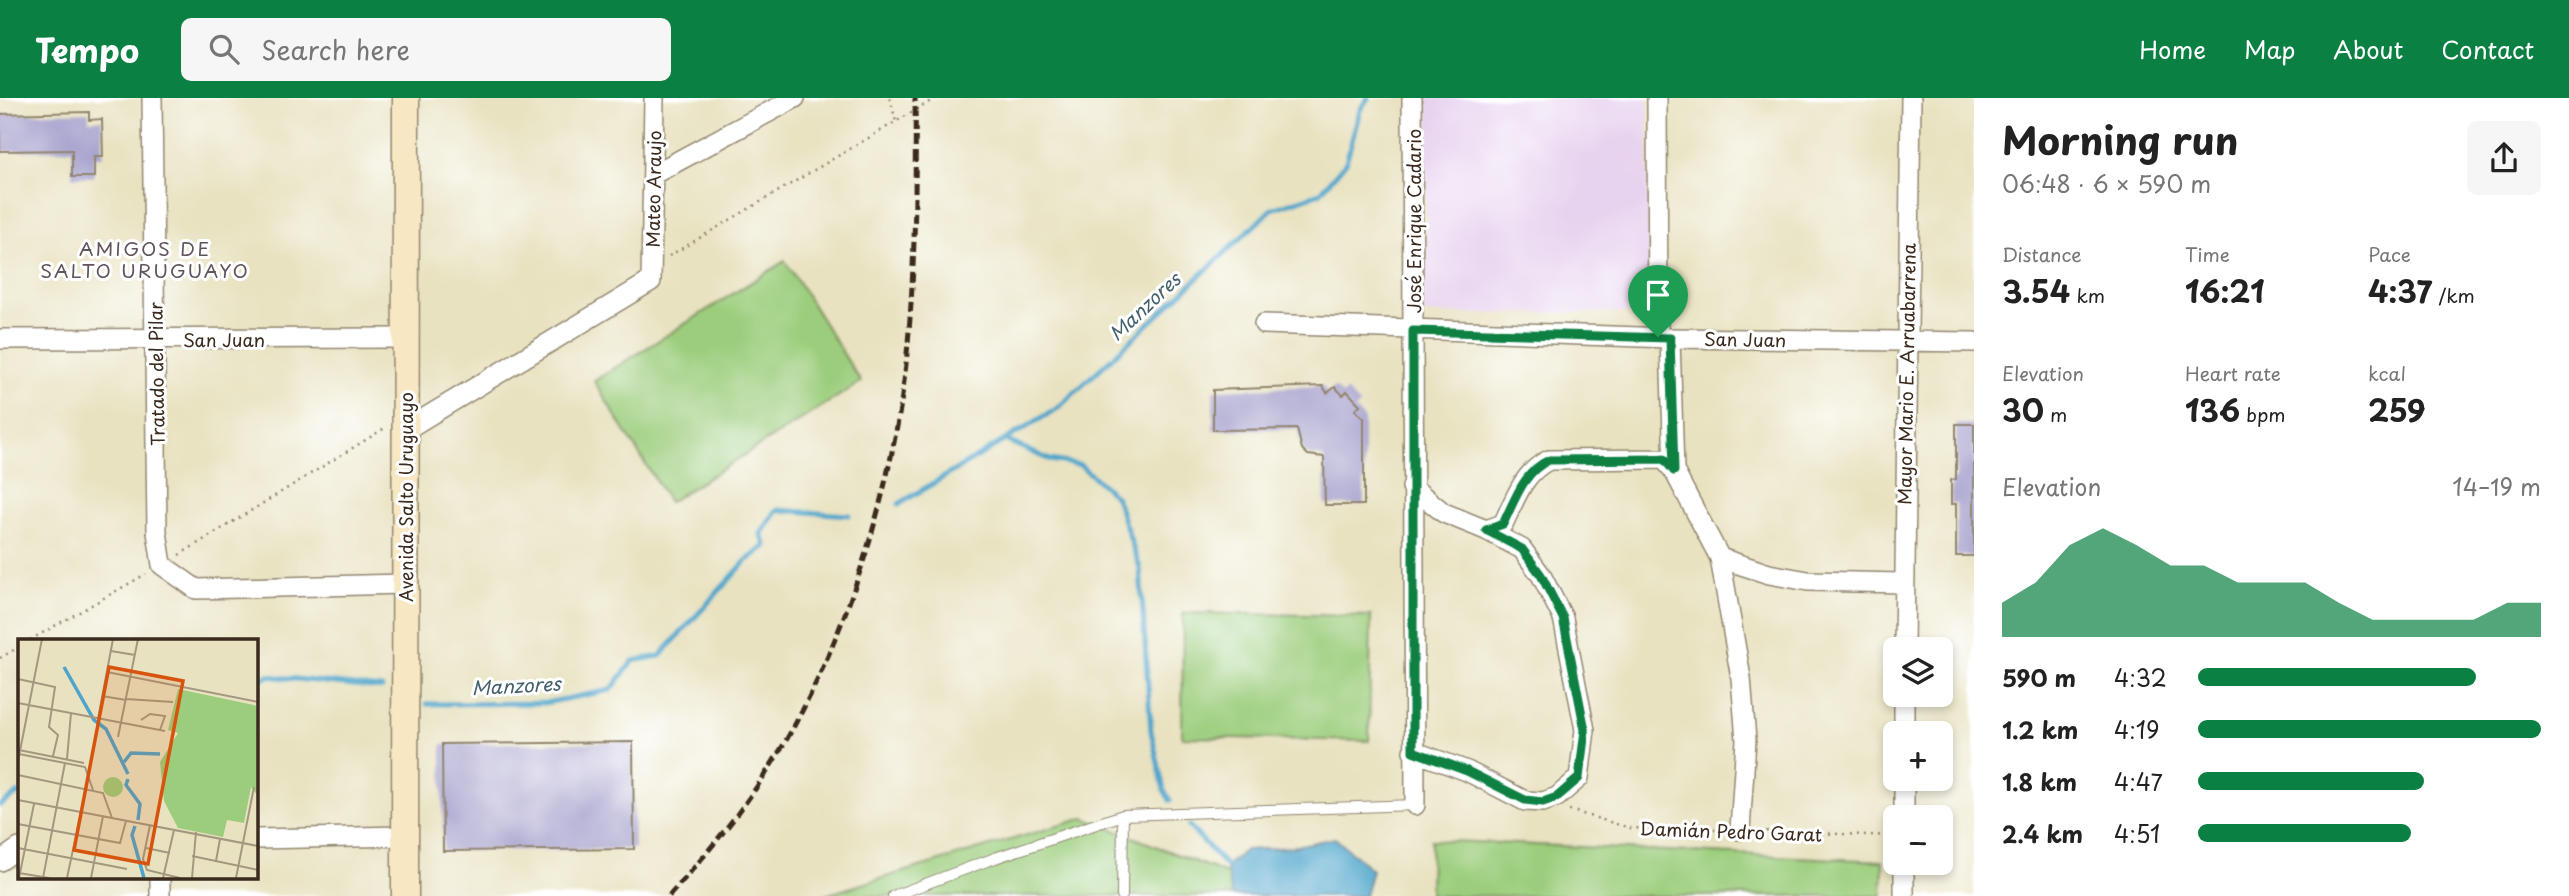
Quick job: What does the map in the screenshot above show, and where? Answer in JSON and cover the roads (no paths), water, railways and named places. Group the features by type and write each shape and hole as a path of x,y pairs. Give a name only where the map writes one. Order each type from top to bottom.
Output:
{"main road":[{"name":"Avenida Salto Uruguayo","path":"405,896 406,98"}],"street":[{"name":"Tratado del Pilar","path":"152,98 157,532 162,565 196,589 405,584"},
{"name":"Mateo Araujo","path":"405,423 651,281 654,98"},
{"path":"654,174 795,98"},
{"name":"José Enrique Cadario","path":"1412,98 1415,805"},
{"path":"1657,98 1664,338 1674,471"},
{"name":"Mayor Mario E. Arruabarrena","path":"1904,637 1911,98"},
{"name":"San Juan","path":"1264,324 1664,338 1974,342"},
{"name":"San Juan","path":"0,339 405,338"},
{"path":"1486,530 1503,524 1524,481 1536,466 1549,460 1664,459 1674,471 1720,558 1741,678 1746,740 1740,831"},
{"path":"1412,487 1444,513 1486,530 1522,549 1541,575 1563,618 1585,730 1579,778 1557,797 1543,802 1525,800 1467,771 1413,751"},
{"path":"1720,558 1769,574 1808,581 1903,583"},
{"path":"257,839 404,836"},
{"path":"0,861 18,849"},
{"path":"1904,875 1904,896"},
{"path":"160,878 160,896"}],"lane":[{"path":"893,896 995,858 1124,815 1415,805"},
{"path":"1122,896 1124,815"}],"water":[{"path":"1335,838 1372,870 1365,896 1232,896 1226,866 1246,850 1291,847"}],"waterway":[{"name":"Manzores","path":"899,504 1058,408 1272,209 1320,193 1346,162 1360,110 1368,98"},
{"path":"1005,440 1050,460 1080,465 1116,497 1140,568 1151,731 1164,790 1170,800"},
{"name":"Manzores","path":"427,704 545,703 611,690 633,661 660,656 746,561 766,546 761,534 777,510 849,515"},
{"name":"Manzores","path":"257,682 268,676 382,688"},
{"name":"Manzores","path":"0,805 18,794"},
{"path":"1189,826 1226,866"}],"railway":[{"path":"669,896 724,831 773,762 820,674 859,575 888,472 905,373 914,236 915,98"}],"district":[{"name":"AMIGOS DE SALTO URUGUAYO","path":"145,259"}]}
